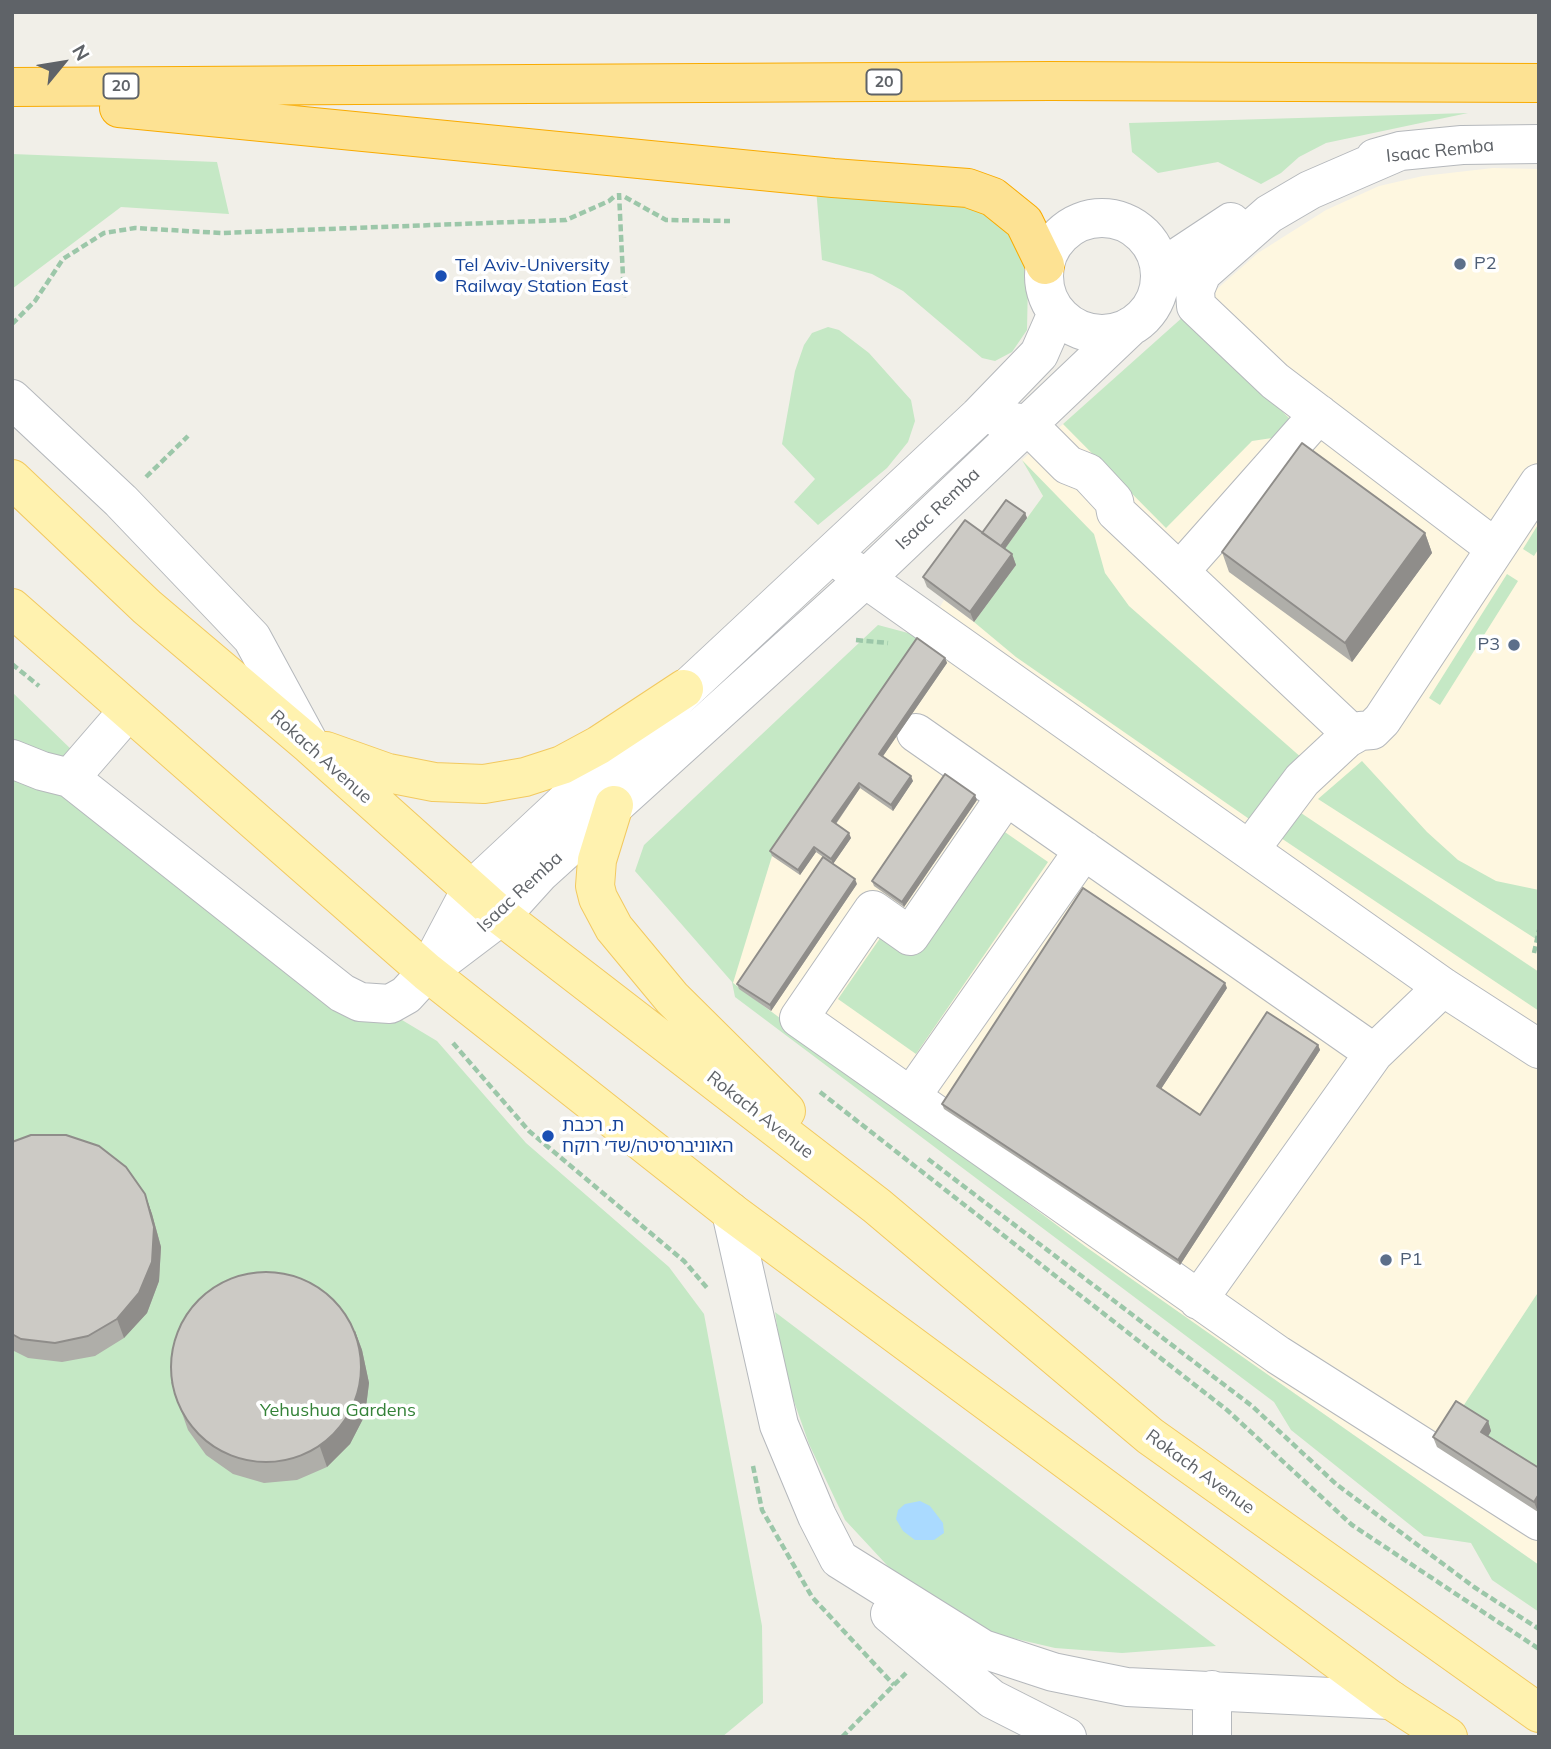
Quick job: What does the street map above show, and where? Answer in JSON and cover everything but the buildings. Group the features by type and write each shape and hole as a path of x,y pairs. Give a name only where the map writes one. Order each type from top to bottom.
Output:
{"highway":[{"name":"20","path":"12,87 231,102 1539,83"},
{"path":"12,99 231,102 833,178 968,188 993,197 1024,222 1045,265"}],"main road":[{"name":"Rokach Avenue","path":"12,479 147,607 310,745 470,891 877,1206 1150,1436 1539,1713"},
{"path":"12,608 427,972 731,1212 1391,1700 1448,1737"},
{"path":"310,745 388,773 434,782 498,782 562,765 599,745 684,689"},
{"path":"614,805 597,860 595,886 598,898 614,929 671,998 741,1064 877,1206"}],"street":[{"name":"Isaac Remba","path":"1160,269 1271,198 1340,170 1400,151 1462,145 1539,144"},
{"path":"1400,151 1310,190 1269,214 1202,273 1195,290 1196,306 1275,381 1495,548"},
{"path":"1104,218 1130,225 1144,236 1154,251 1160,269 1154,302 1131,326 1116,332 1084,331 1057,313 1048,298 1045,265 1051,248 1062,233 1077,224 1104,218"},
{"name":"Isaac Remba","path":"427,972 501,916 539,874 865,579 1004,428 1057,313"},
{"name":"Isaac Remba","path":"427,972 470,891 831,553 1004,428 1131,326"},
{"path":"12,399 121,501 252,638 310,745"},
{"path":"1180,571 1319,414"},
{"path":"1004,428 1068,466 1088,472 1114,501 1116,512 1353,735"},
{"path":"1251,848 1302,780 1353,735 1372,730 1382,720 1539,483"},
{"path":"831,553 1251,848 1443,987 1539,1049"},
{"path":"70,778 128,711"},
{"path":"916,733 1374,1053"},
{"path":"12,759 70,778 342,993 360,1002 390,1004 406,995 427,972"},
{"path":"1006,796 910,936 873,910 799,1017 1278,1355 1539,1521"},
{"path":"912,1095 1084,850"},
{"path":"1198,1300 1374,1053 1443,987"},
{"path":"731,1212 779,1425 817,1516 839,1559 882,1608 992,1699 1068,1737"},
{"path":"839,1559 983,1649 1053,1672 1127,1687 1391,1700"},
{"path":"1212,1690 1212,1737"}],"path":[{"path":"619,192 666,220 730,221"},
{"path":"619,192 624,298"},
{"path":"12,324 34,301 63,259 104,233 135,228 221,233 566,220 609,201 619,192"},
{"path":"121,501 188,436"},
{"path":"849,642 873,639 895,645"},
{"path":"1534,953 1539,930"},
{"path":"817,1090 1227,1410 1352,1525 1539,1649"},
{"path":"923,1155 1252,1406 1336,1484 1474,1587 1539,1629"},
{"path":"842,1737 930,1648"}],"shaded area":[{"path":"1493,168 1539,169 1539,1565 1086,1247 732,982 772,856 919,643 944,600 974,622 1015,565 1001,554 1043,496 1022,460 1258,253 1326,210 1379,186 1423,176"}],"green space":[{"path":"1468,113 1326,143 1299,157 1281,173 1261,184 1218,162 1158,173 1132,152 1129,123"},
{"path":"12,154 217,162 229,214 121,207 12,289"},
{"path":"816,188 923,198 989,211 1023,251 1028,281 1027,330 1012,352 995,361 982,358 903,291 872,274 822,260"},
{"path":"1184,316 1290,419 1272,438 1252,441 1166,528 1063,424"},
{"path":"828,327 839,330 869,353 911,400 915,421 908,442 887,468 818,525 794,502 815,479 782,444 795,371 804,345 812,333"},
{"path":"1022,460 1094,534 1105,573 1129,606 1303,759 1255,823 1016,657 974,622 1015,565 1001,554 1043,496"},
{"path":"1539,523 1539,548 1534,556 1523,549"},
{"path":"1507,574 1518,581 1440,705 1429,698"},
{"path":"878,625 923,637 772,856 733,983 1086,1247 1539,1565 1539,1612 1492,1580 1471,1543 1424,1536 1291,1430 1274,1402 735,997 732,982 635,871 644,845"},
{"name":"Yehushua Gardens","path":"12,692 107,784 377,1005 437,1041 526,1143 669,1267 704,1314 762,1626 763,1703 722,1737 12,1737"},
{"path":"1362,761 1427,832 1458,860 1496,881 1539,890 1539,941 1318,799"},
{"path":"1298,811 1539,972 1539,1011 1278,836"},
{"path":"999,828 1048,862 916,1054 838,999 885,931"},
{"path":"1539,1291 1539,1476 1485,1442 1460,1411"},
{"path":"775,1312 1216,1646 1122,1653 1055,1648 995,1634 951,1615 898,1577 845,1520 809,1444 784,1373"}],"water":[{"path":"920,1501 930,1506 943,1523 944,1533 934,1540 915,1540 903,1531 896,1519 898,1510 905,1504"}],"place":[{"name":"P2","path":"1460,264"},
{"name":"Tel Aviv-University Railway Station East","path":"441,276"},
{"name":"P3","path":"1514,645"},
{"name":"ת. רכבת האוניברסיטה/שד׳ רוקח","path":"548,1136"},
{"name":"P1","path":"1386,1260"}]}
